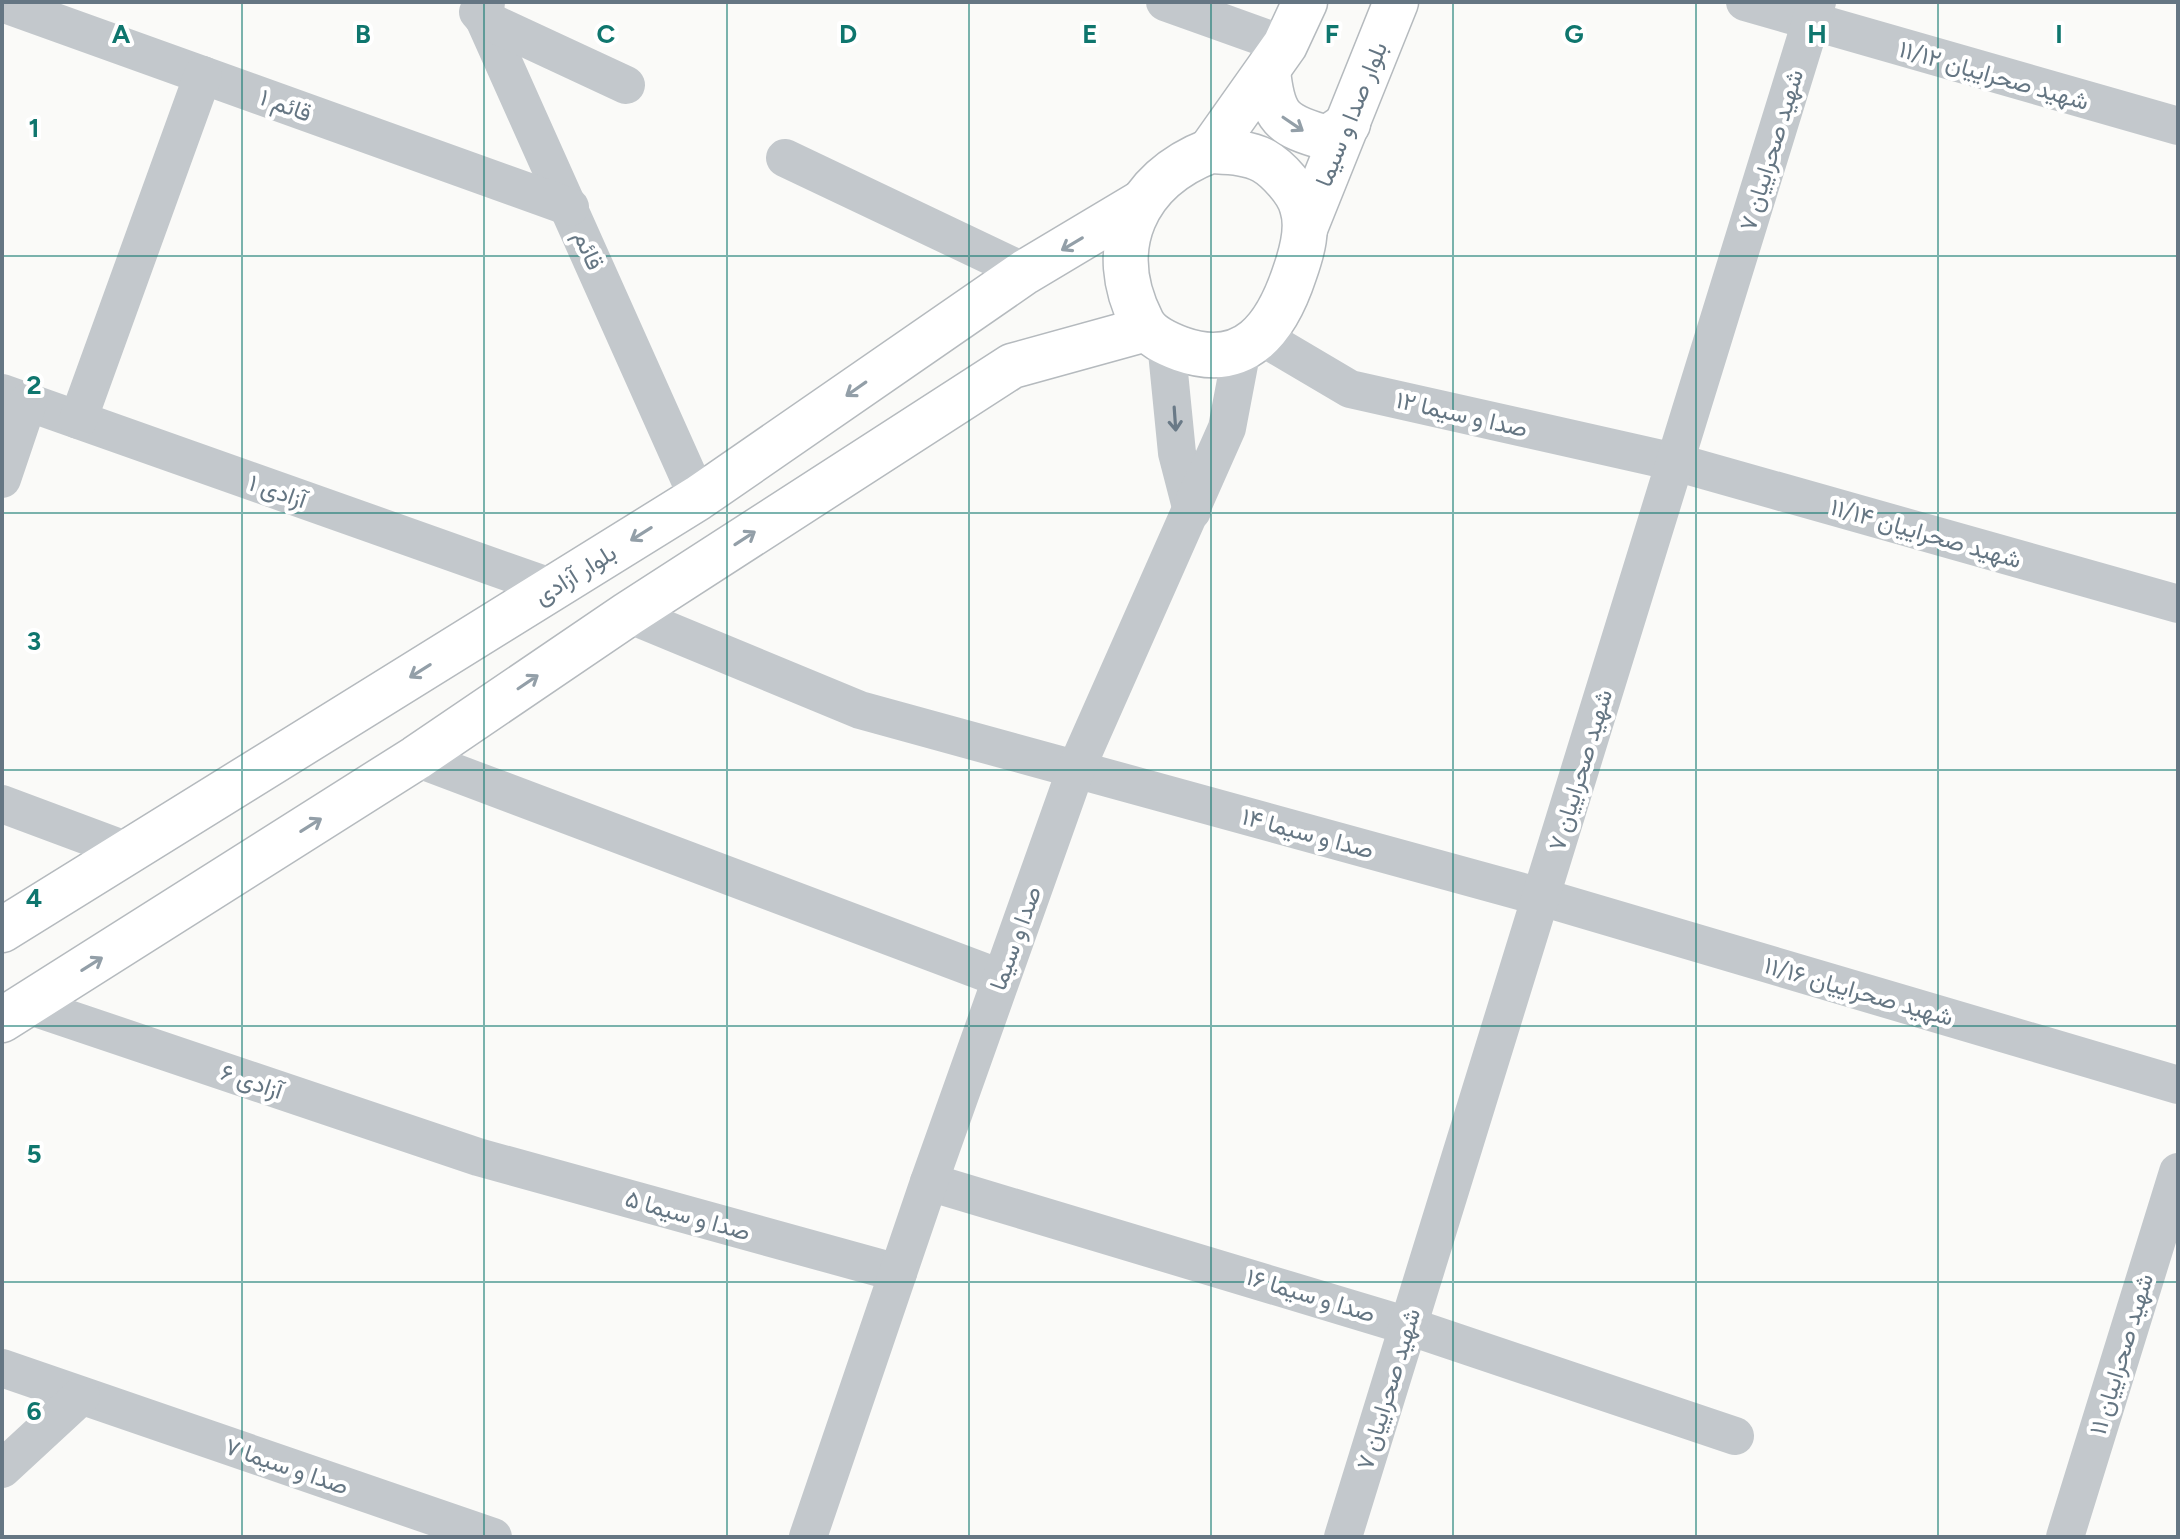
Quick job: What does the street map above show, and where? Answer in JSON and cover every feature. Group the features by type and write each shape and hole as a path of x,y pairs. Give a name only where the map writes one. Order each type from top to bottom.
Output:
{"main road":[{"path":"1210,151 1276,58 1305,2"},
{"name":"بلوار صدا و سیما","path":"1306,226 1396,2"},
{"path":"1276,58 1271,104 1285,120 1302,131 1327,138 1348,124"},
{"path":"14,1013 416,758 628,614 1012,366 1156,336 1198,354 1218,356 1252,343 1277,317 1290,287 1306,226 1302,204 1285,180 1263,160 1210,151 1183,161 1139,204 1128,229 1129,292 1156,336"},
{"name":"بلوار آزادی","path":"2,930 698,498 1025,272 1139,204"}],"street":[{"path":"1165,2 1276,58"},
{"name":"شهید صحراییان ۱۱/۱۲","path":"1745,2 1813,13 2178,126"},
{"name":"قائم ۱","path":"2,3 570,207"},
{"path":"480,8 626,85"},
{"name":"قائم","path":"480,8 698,498"},
{"name":"شهید صحراییان ۷","path":"1343,1537 1813,13"},
{"path":"78,420 203,75"},
{"path":"785,158 1025,272"},
{"path":"1156,336 1177,453 1192,511"},
{"name":"صدا و سیما ۱۲","path":"1252,343 1350,389 1675,462"},
{"name":"صدا و سیما","path":"808,1537 1000,978 1076,769 1227,428 1252,343"},
{"path":"2,479 15,398"},
{"name":"آزادی ۱","path":"15,398 553,588"},
{"name":"شهید صحراییان ۱۱/۱۴","path":"1675,462 2178,604"},
{"name":"صدا و سیما ۱۴","path":"628,614 860,710 1541,897"},
{"path":"416,758 1000,978"},
{"path":"2,804 128,851"},
{"name":"شهید صحراییان ۱۱/۱۶","path":"1541,897 2178,1085"},
{"name":"آزادی ۶","path":"14,1013 478,1157"},
{"name":"صدا و سیما ۵","path":"478,1157 898,1273"},
{"name":"شهید صحراییان ۱۱","path":"2065,1537 2177,1175"},
{"name":"صدا و سیما ۱۶","path":"929,1182 1408,1326 1735,1436"},
{"name":"صدا و سیما ۷","path":"2,1368 493,1537"},
{"path":"2,1469 81,1396"}]}
